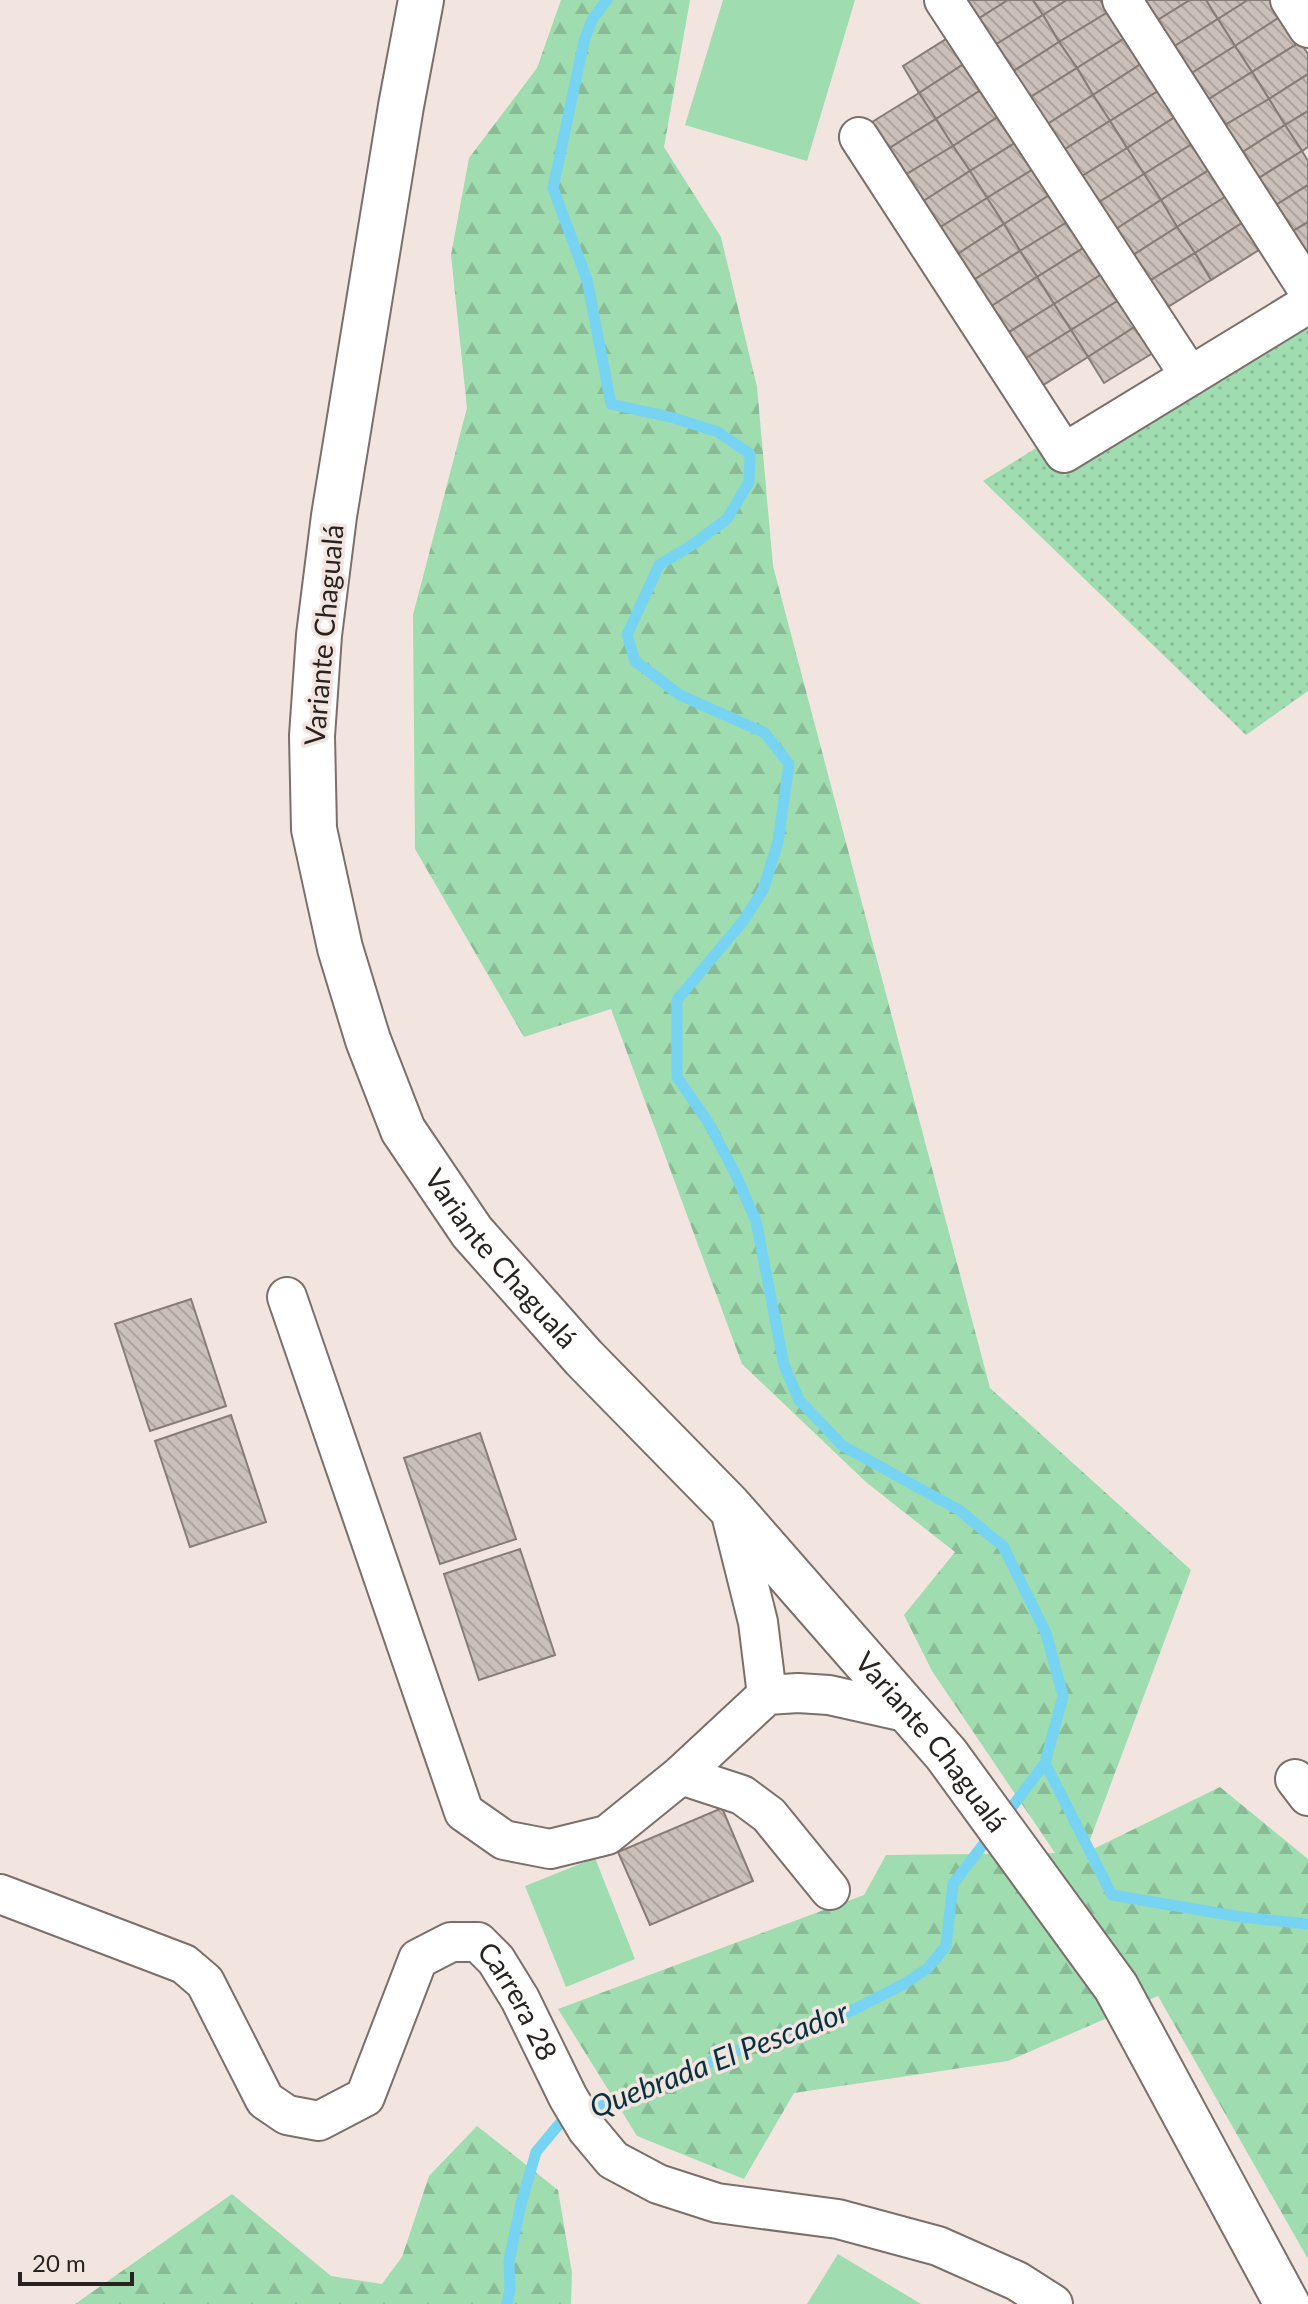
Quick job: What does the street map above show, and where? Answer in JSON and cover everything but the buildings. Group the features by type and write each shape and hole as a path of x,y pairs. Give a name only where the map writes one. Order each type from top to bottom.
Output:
{"highway":[{"name":"Variante Chagualá","path":"421,0 334,516 319,635 312,736 314,829 340,948 368,1040 403,1130 472,1232 584,1358 729,1506 914,1714 1116,1987 1287,2304"}],"street":[{"path":"944,0 1190,376"},
{"path":"1122,0 1308,290"},
{"path":"1290,0 1308,28"},
{"path":"859,137 1064,453 1308,304"},
{"path":"287,1297 464,1812 504,1840 550,1849 607,1835 681,1775 767,1695 829,1695 914,1714"},
{"path":"729,1506 758,1622 767,1695"},
{"path":"681,1775 742,1795 769,1815 830,1890"},
{"name":"Carrera 28","path":"0,1894 184,1964 205,1982 265,2100 287,2115 319,2121 365,2097 418,1959 451,1942 478,1942 496,1960 520,1999 568,2097 587,2129 613,2160 658,2184 717,2203 838,2219 938,2246 1017,2281 1053,2304"}],"green space":[{"path":"561,0 690,0 664,147 721,237 757,387 773,566 990,1388 1191,1570 1085,1853 1220,1787 1308,1859 1308,2259 1158,1996 1008,2061 794,2093 744,2179 637,2136 558,2009 864,1895 886,1855 1055,1853 932,1671 904,1615 955,1552 867,1483 742,1364 611,1009 524,1037 415,849 413,615 467,408 451,255 469,158 537,68"},
{"path":"723,0 855,0 807,161 685,125"},
{"path":"1308,325 1308,691 1246,735 983,481 1041,445 1065,475"},
{"path":"595,1858 635,1959 566,1987 525,1886"},
{"path":"477,2126 558,2190 572,2273 571,2304 75,2304 232,2194 331,2276 382,2284 402,2257 429,2176"},
{"path":"838,2254 921,2304 807,2304"}],"waterway":[{"name":"Quebrada El Pescador","path":"607,0 593,18 584,41 553,188 587,280 611,404 674,418 718,432 750,454 749,482 727,519 659,565 627,635 635,661 680,695 765,733 789,764 778,842 763,890 744,920 677,1000 677,1077 708,1122 756,1221 784,1365 799,1400 843,1446 959,1510 1003,1546 1046,1633 1063,1696 1045,1763 1003,1819"},
{"path":"1045,1763 1112,1895 1241,1917 1308,1924"},
{"name":"Quebrada El Pescador","path":"507,2304 509,2261 536,2152 561,2122 789,2030 827,2023 904,1984 928,1968 946,1946 953,1884 992,1833"}]}
